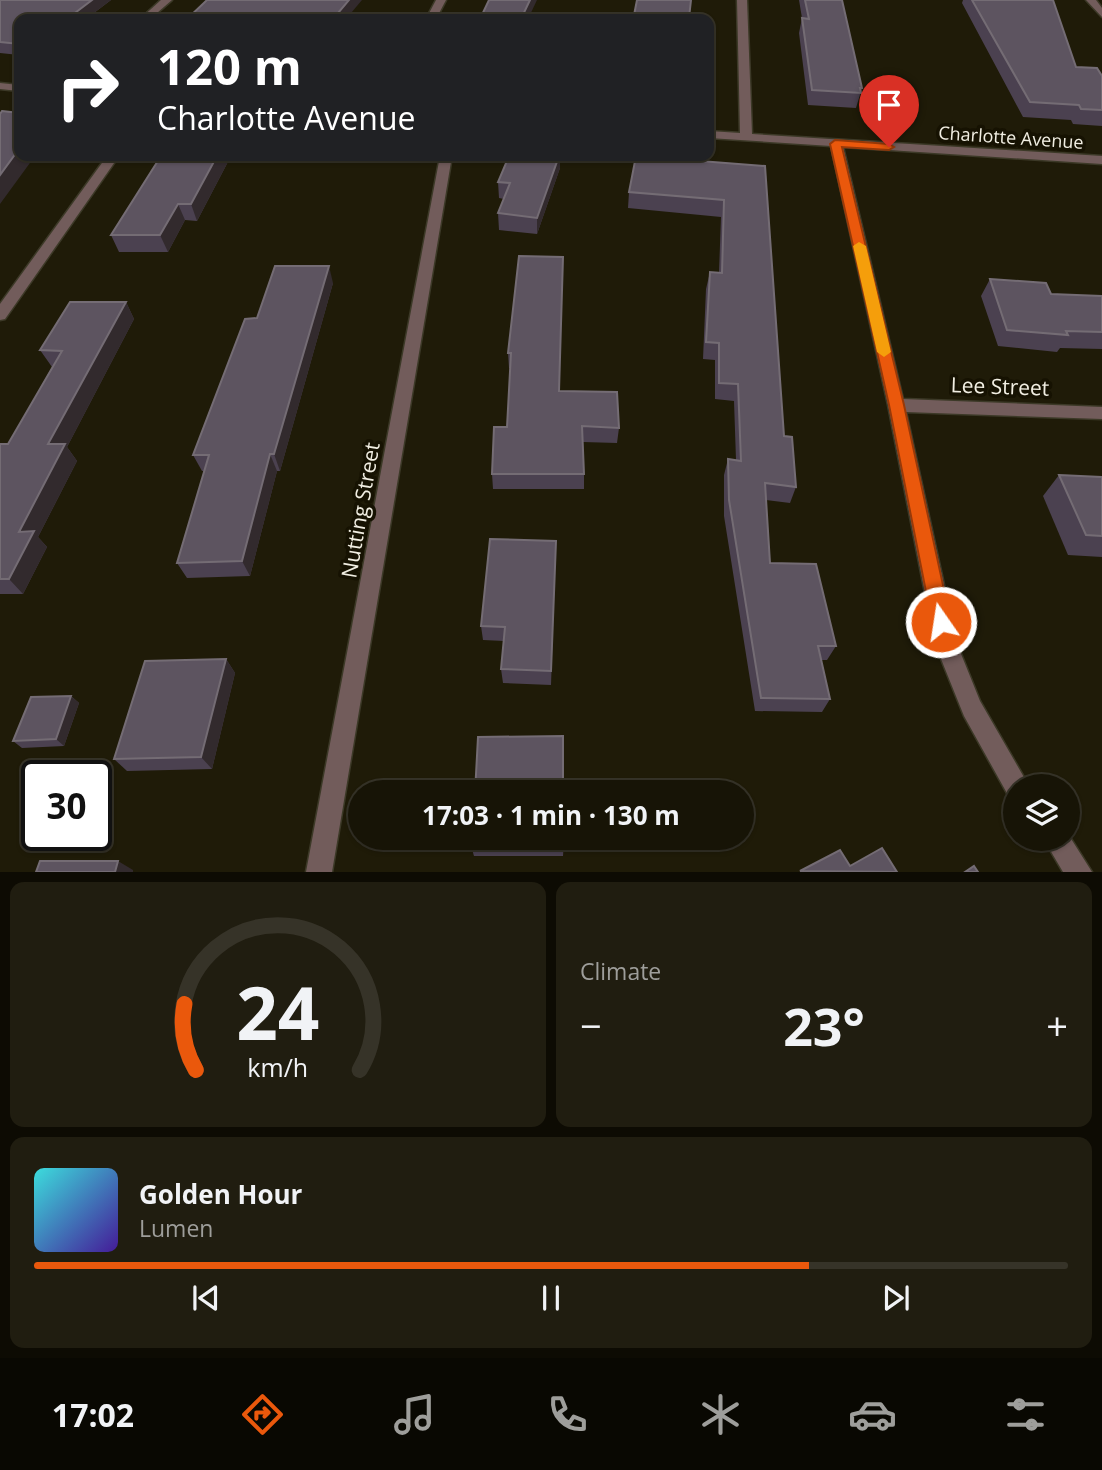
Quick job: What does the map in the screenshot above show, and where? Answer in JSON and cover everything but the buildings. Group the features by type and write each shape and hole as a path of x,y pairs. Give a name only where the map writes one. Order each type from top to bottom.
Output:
{"street":[{"path":"151,14 167,0"},
{"path":"742,0 746,138"},
{"path":"1091,0 1102,15"},
{"name":"Charlotte Avenue","path":"714,135 1102,160"},
{"path":"835,144 896,405 946,644 972,708 1010,774"},
{"path":"0,315 109,161"},
{"name":"Nutting Street","path":"319,872 445,161"},
{"name":"Lee Street","path":"896,405 1102,413"},
{"path":"1064,851 1079,872"}],"slow traffic":[{"path":"859,246 884,352"}],"route":[{"path":"889,147 835,144 896,405 941,622"}]}
